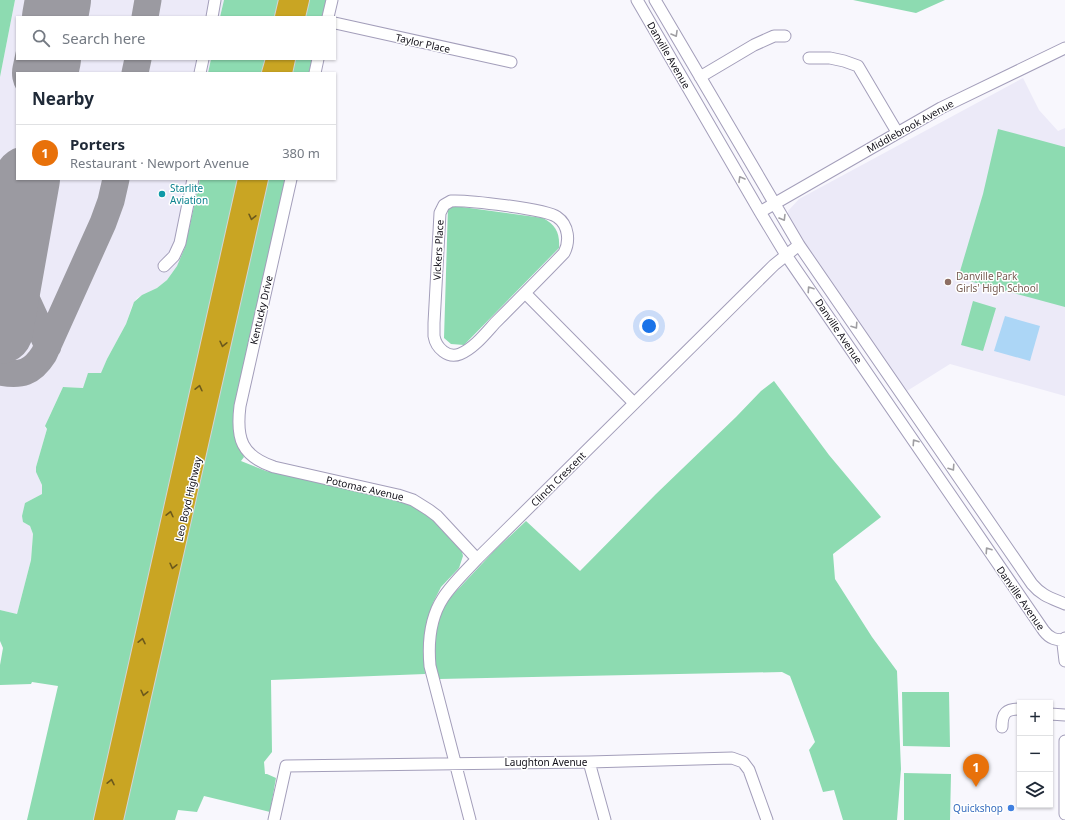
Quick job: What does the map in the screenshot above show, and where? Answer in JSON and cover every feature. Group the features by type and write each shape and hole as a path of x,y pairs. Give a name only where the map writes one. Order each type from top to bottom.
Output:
{"highway":[{"path":"283,16 287,0"},
{"path":"297,16 301,0"},
{"path":"270,72 274,60"},
{"path":"284,72 287,60"},
{"name":"Leo Boyd Highway","path":"102,820 246,180"},
{"name":"Leo Boyd Highway","path":"115,820 260,180"}],"street":[{"path":"212,16 215,0"},
{"path":"328,16 332,0"},
{"name":"Danville Avenue","path":"637,0 786,255 1044,631 1050,638 1056,640 1065,639"},
{"name":"Danville Avenue","path":"655,0 799,245 1032,584 1046,597 1065,604"},
{"name":"Taylor Place","path":"336,23 511,62"},
{"path":"700,77 767,38 774,36 785,36"},
{"name":"Middlebrook Avenue","path":"760,212 941,108 1065,48"},
{"path":"809,58 837,60 858,66 897,132"},
{"path":"200,72 203,60"},
{"path":"315,72 318,60"},
{"path":"164,266 174,256 180,243 193,180"},
{"name":"Kentucky Drive","path":"241,442 238,425 240,406 291,180"},
{"name":"Vickers Place","path":"455,201 537,210 550,213 562,221 567,232 567,248 564,253 525,293 467,350 460,354 454,355 446,354 440,349 434,336 434,323 440,213 447,203 455,201"},
{"name":"Clinch Crescent","path":"470,820 430,666 430,636 436,612 442,598 477,559 634,403 774,265 799,245"},
{"path":"525,293 634,403"},
{"name":"Potomac Avenue","path":"241,442 249,453 264,464 398,495 420,503 437,516 477,559"},
{"path":"1065,639 1063,651 1065,661"},
{"path":"1002,727 1002,719 1004,714 1011,710 1017,709"},
{"path":"1053,714 1065,715"},
{"path":"1065,748 1065,814"},
{"name":"Laughton Avenue","path":"274,820 286,766 589,762 732,758 743,762 749,770 767,820"},
{"path":"589,762 605,820"}],"shaded area":[{"path":"15,0 224,0 220,16 16,16 16,60 211,60 208,72 16,72 16,180 200,180 185,247 177,266 167,280 157,288 137,298 101,374 83,388 63,387 49,417 36,467 36,472 42,485 42,494 25,503 23,522 30,526 33,534 31,560 17,614 0,610 0,77"},
{"name":"Danville Park Girls' High School","path":"1023,78 1039,110 1058,131 1065,128 1065,396 950,364 907,391 789,223 788,211 799,199"}],"green space":[{"path":"0,0 15,0 0,77"},
{"path":"224,0 279,0 275,16 220,16"},
{"path":"308,0 326,0 322,16 304,16"},
{"path":"853,0 945,0 916,13"},
{"path":"211,60 265,60 262,72 208,72"},
{"path":"295,60 313,60 309,72 291,72"},
{"path":"998,129 1065,147 1065,307 958,278 983,194"},
{"path":"200,180 239,180 95,820 27,820 58,686 32,682 31,684 0,685 0,665 3,648 0,641 0,610 17,614 31,560 33,534 30,526 23,522 22,516 25,503 42,494 42,485 36,472 36,467 47,429 45,426 63,387 83,388 88,373 101,373 126,324 134,302 142,295 157,288 167,280 177,266 185,247"},
{"path":"267,180 286,180 234,415 233,427 235,437 244,457 241,461 266,471 400,500 419,507 442,527 461,547 463,556 459,568 441,587 433,603 424,644 425,674 271,680 272,752 264,762 265,774 276,778 270,812 204,796 197,812 178,810 175,820 123,820 128,787"},
{"path":"448,207 462,207 543,218 554,227 559,238 559,248 464,345 451,344 444,338"},
{"path":"973,301 996,308 983,351 961,345"},
{"path":"774,381 829,455 881,517 833,554 835,579 872,637 897,671 901,769 897,820 843,820 834,790 823,792 809,750 815,742 790,676 782,672 439,679 433,644 440,616 447,601 494,551 526,521 580,571 761,391"},
{"path":"902,692 949,692 950,747 903,746"},
{"path":"904,773 951,774 950,820 904,820"}],"water":[{"path":"1005,316 1040,326 1030,361 994,351"}],"taxiway":[{"path":"145,16 148,0"},
{"path":"135,72 138,60"},
{"path":"0,372 14,374 25,372 35,365 44,354 103,223 111,201 116,180"},
{"path":"11,266 48,346"}],"runway":[{"path":"55,16 58,0"},
{"path":"45,72 48,60"},
{"path":"0,331 27,180"}],"place":[{"name":"Starlite Aviation","path":"162,194"},
{"name":"Danville Park Girls' High School","path":"948,282"},
{"name":"Porters","path":"976,787"},
{"name":"Quickshop","path":"1011,808"}]}
